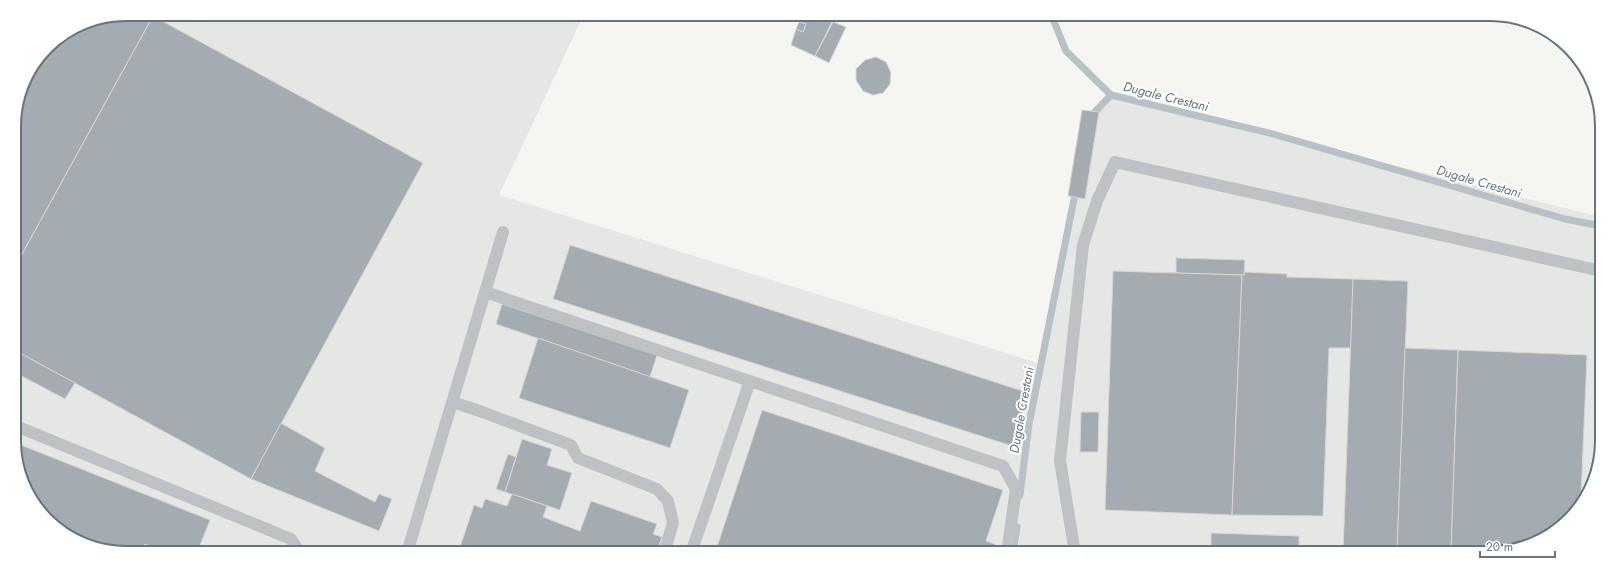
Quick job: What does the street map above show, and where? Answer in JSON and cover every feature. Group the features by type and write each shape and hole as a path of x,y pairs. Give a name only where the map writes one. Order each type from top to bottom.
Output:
{"lane":[{"path":"1074,546 1060,461 1084,245 1097,201 1115,162 1595,269"},
{"path":"409,546 503,232"},
{"path":"485,292 1003,466 1016,489 1008,546"},
{"path":"694,546 750,381"},
{"path":"452,402 571,445 578,458 657,489 668,501 673,523 666,546"},
{"path":"21,428 291,538 296,546"}],"shaded area":[{"path":"119,21 581,21 499,195 1041,364 1079,173 1094,113 1111,95 1595,216 1594,455 1584,487 1573,505 1564,515 1554,524 1536,535 1510,544 1497,546 126,546 112,545 92,540 68,528 47,510 32,487 27,475 23,461 21,441 21,119 29,86 43,62 57,47 73,35 86,29"}],"building":[{"path":"119,21 150,21 21,256 21,119 25,99 32,80 47,57 73,35 106,23"},
{"path":"150,21 162,21 423,163 251,479 21,354 21,256"},
{"path":"796,21 832,21 815,56 791,45 796,29 803,32 806,24"},
{"path":"799,22 806,24 803,32 796,29"},
{"path":"833,22 846,27 829,63 815,56"},
{"path":"876,57 886,62 891,73 890,84 883,93 873,95 863,91 856,80 856,69 865,60"},
{"path":"1082,110 1099,112 1085,199 1068,196"},
{"path":"570,245 1029,393 1012,446 553,299"},
{"path":"1176,258 1245,260 1244,275 1176,273"},
{"path":"1113,271 1242,275 1232,515 1105,510"},
{"path":"1245,272 1287,274 1287,277 1353,279 1351,348 1329,348 1323,516 1232,515 1242,275 1244,275"},
{"path":"1353,279 1408,281 1397,546 1343,546"},
{"path":"502,304 657,355 650,377 496,324"},
{"path":"538,338 689,390 670,448 519,398"},
{"path":"1405,348 1458,350 1451,546 1397,546"},
{"path":"1458,350 1587,355 1581,492 1573,505 1554,524 1536,535 1524,540 1497,546 1451,546"},
{"path":"21,354 75,383 65,399 21,376"},
{"path":"762,410 1003,490 986,541 995,544 994,546 717,546"},
{"path":"1081,412 1099,412 1098,452 1080,452"},
{"path":"281,423 325,448 315,471 375,502 379,494 392,499 379,531 251,479"},
{"path":"522,439 552,449 547,465 572,473 560,510 505,492"},
{"path":"21,445 210,520 200,546 149,546 145,544 144,546 126,546 99,542 80,535 57,520 47,510 32,487 23,461"},
{"path":"508,454 516,457 505,492 496,489"},
{"path":"512,494 547,506 543,517 580,531 591,501 657,524 653,534 662,537 659,546 460,546 474,505 482,508 485,499 507,506"},
{"path":"1211,533 1299,536 1299,546 1211,546"}],"waterway":[{"path":"1054,21 1066,51 1111,95"},
{"name":"Dugale Crestani","path":"1092,120 1094,113 1111,95 1273,134 1565,219 1595,225"},
{"name":"Dugale Crestani","path":"1020,495 1029,424 1076,189"},
{"name":"Dugale Crestani","path":"1014,546 1017,527"}]}
